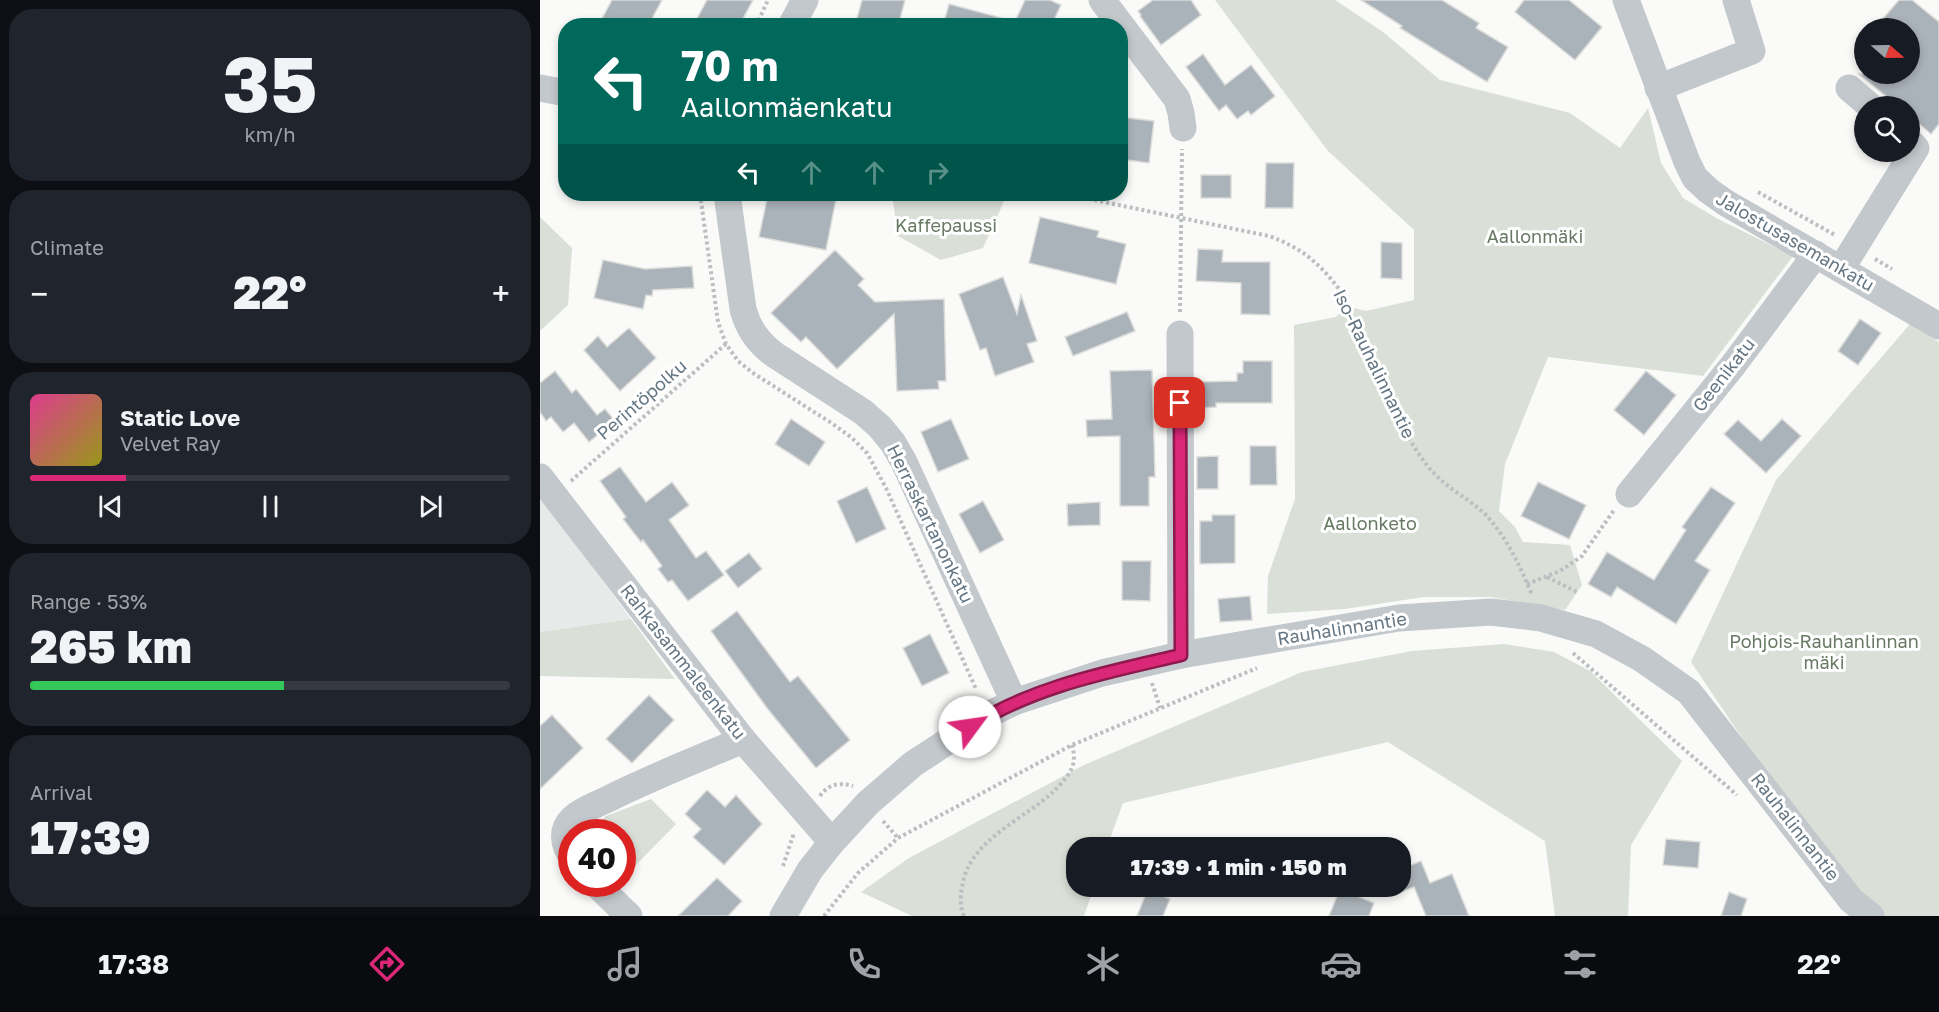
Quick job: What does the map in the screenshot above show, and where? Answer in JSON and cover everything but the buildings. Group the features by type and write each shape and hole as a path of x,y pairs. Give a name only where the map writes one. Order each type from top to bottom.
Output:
{"street":[{"path":"795,18 805,0"},
{"path":"1102,0 1116,18"},
{"name":"Jalostusasemankatu","path":"1626,0 1679,145 1695,178 1708,191 1726,203 1816,254 1848,258 1939,326"},
{"path":"1658,88 1752,51 1736,0"},
{"path":"1128,34 1177,99 1183,128"},
{"path":"540,88 558,91"},
{"path":"1849,88 1858,96"},
{"path":"1848,258 1907,162"},
{"name":"Herraskartanonkatu","path":"728,201 747,323 763,347 863,412 893,443 904,462 1014,702"},
{"name":"Geenikatu","path":"1629,494 1734,364 1816,254"},
{"path":"1180,334 1181,655"},
{"name":"Rahkasammaleenkatu","path":"547,487 743,740 832,842"},
{"name":"Rauhalinnantie","path":"783,916 810,870 868,802 913,764 988,715 1014,702 1102,673 1181,655 1399,618 1491,612 1541,618 1596,634 1642,659 1689,692 1851,900 1871,916"},
{"path":"572,819 631,788 743,740"},
{"path":"609,897 629,916"}],"path":[{"path":"760,18 768,0"},
{"path":"1180,334 1183,128"},
{"path":"1754,189 1848,258 1902,275"},
{"path":"701,201 718,322 726,344 738,361 753,373 833,424 867,453 886,488 976,688"},
{"name":"Iso-Rauhalinnantie","path":"1100,201 1279,240 1308,255 1323,268 1339,289 1411,442 1425,464 1441,481 1485,514 1503,536 1541,618"},
{"name":"Perintöpolku","path":"547,487 726,344 747,323"},
{"path":"1527,584 1560,571 1582,556 1609,517 1629,494"},
{"path":"1546,576 1577,592"},
{"path":"1566,648 1741,798"},
{"path":"824,916 858,873 898,838 1072,745 1260,666"},
{"path":"964,916 961,897 962,884 975,854 1061,785 1072,768 1074,755 1072,745"},
{"path":"782,872 802,807"}],"shaded area":[{"path":"540,496 631,619 540,632"}],"green space":[{"name":"Aallonmäki","path":"1215,0 1335,0 1383,32 1440,80 1570,113 1620,148 1648,108 1661,163 1683,198 1718,219 1793,256 1703,376 1548,357 1505,464 1499,511 1515,527 1523,542 1570,545 1582,585 1565,610 1491,597 1424,597 1345,609 1267,614 1268,576 1295,499 1294,325 1336,317 1346,306 1366,311 1414,300 1414,230 1328,151"},
{"name":"Kaffepaussi","path":"893,201 1004,201 983,248 941,260 898,236"},
{"path":"540,217 572,248 568,305 540,331"},
{"name":"Pohjois-Rauhanlinnan mäki","path":"1910,324 1939,342 1939,916 1871,916 1851,900 1691,662 1776,480"},
{"path":"631,619 675,679 540,676 540,632"},
{"path":"1504,644 1554,652 1590,671 1682,761 1631,845 1628,916 1555,916 1545,841 1388,742 1123,803 1111,837 1066,837 1066,897 1091,897 1084,916 912,916 861,892 909,858 1084,765 1302,672 1412,651"},
{"path":"651,799 676,824 636,865 636,819 603,819"}],"route":[{"path":"970,727 1014,702 1059,686 1102,673 1181,655 1180,403"}],"park label":[{"name":"Aallonketo","path":"1370,524"}]}
